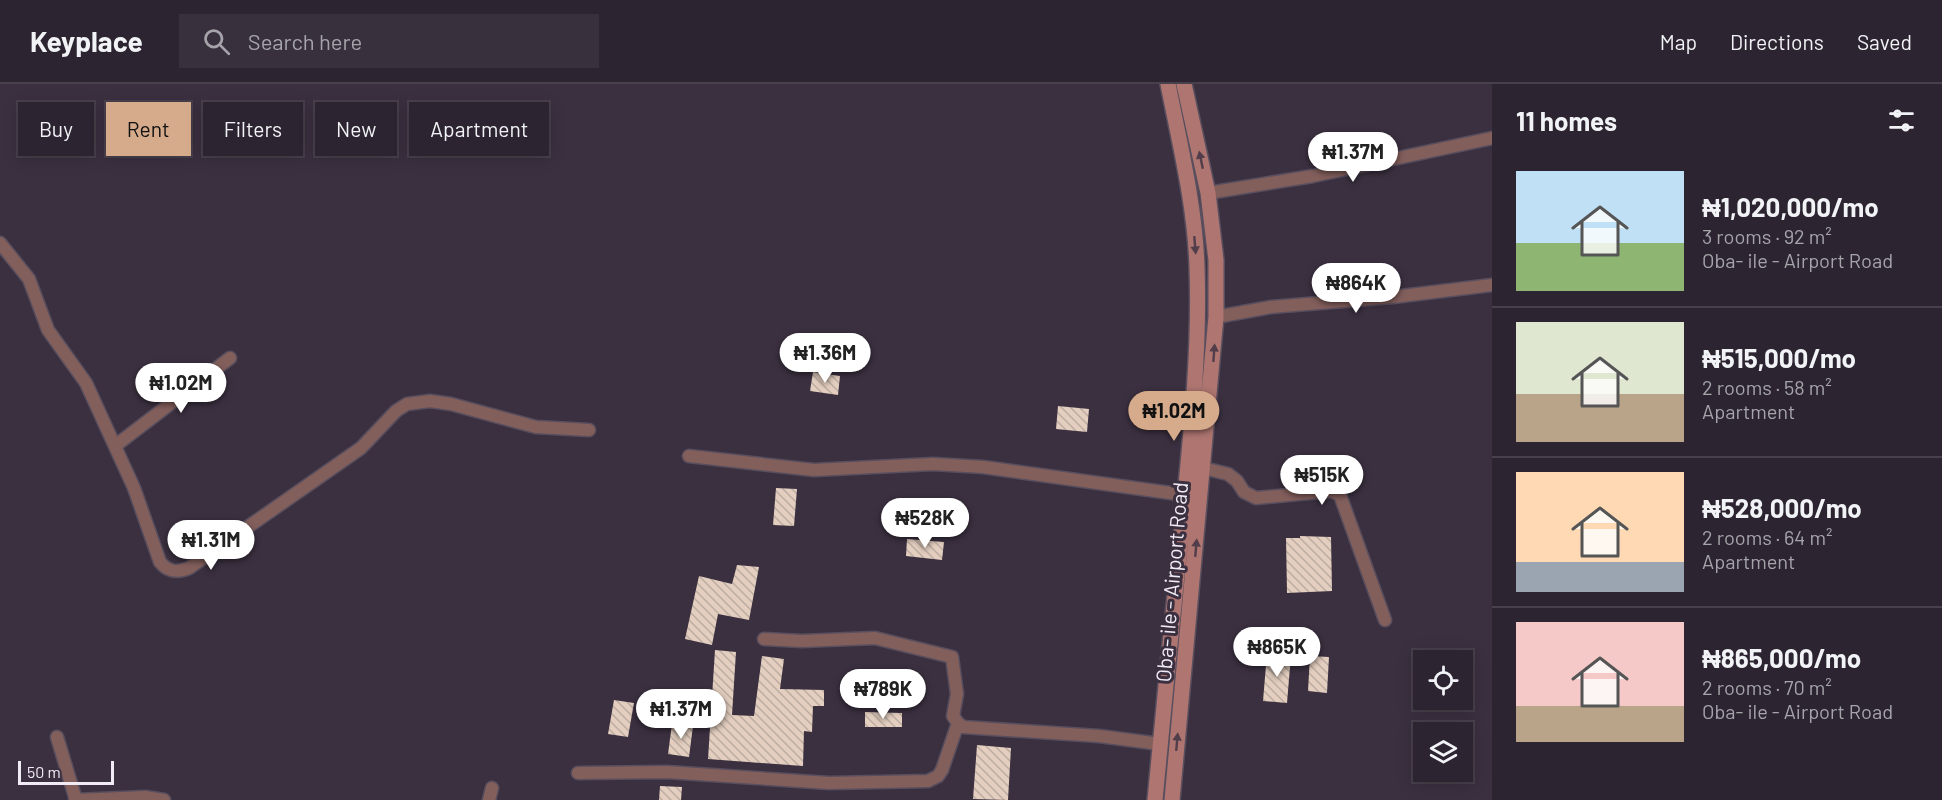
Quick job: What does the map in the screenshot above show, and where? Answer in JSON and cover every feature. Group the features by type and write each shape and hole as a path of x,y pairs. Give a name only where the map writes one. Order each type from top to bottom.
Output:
{"main road":[{"name":"Oba- ile - Airport Road","path":"1155,800 1196,378 1197,267 1191,198 1168,84"},
{"name":"Oba- ile - Airport Road","path":"1172,800 1216,317 1216,260 1208,193 1184,84"}],"street":[{"path":"1208,193 1312,176 1492,138"},
{"path":"0,245 29,279 48,330 86,383 134,488 160,562 165,568 173,571 189,568 355,452 396,411 407,404 430,401 451,404 536,427 589,430"},
{"path":"1216,317 1271,307 1394,297 1492,285"},
{"path":"115,446 230,358"},
{"path":"688,456 814,470 933,464 983,467 1185,495"},
{"path":"1203,468 1228,474 1237,481 1244,492 1256,498 1331,490 1340,495 1385,620"},
{"path":"764,639 802,641 876,638 952,657 957,694 953,716 963,727 1099,736 1160,744"},
{"path":"578,773 667,772 829,783 928,781 938,776 942,770 958,723"},
{"path":"57,737 76,800 145,797 164,800"}],"building":[{"path":"813,372 840,376 838,395 810,391"},
{"path":"1058,406 1089,409 1087,432 1056,429"},
{"path":"776,488 797,489 794,526 773,525"},
{"path":"1300,536 1331,537 1332,591 1287,593 1286,538 1300,538"},
{"path":"907,539 944,542 942,560 906,556"},
{"path":"737,565 759,567 749,620 718,614 712,645 685,639 699,576 732,584"},
{"path":"715,650 736,652 732,715 754,716 762,656 784,659 780,689 824,690 824,706 813,706 812,732 804,731 803,766 708,759"},
{"path":"1267,653 1291,655 1287,703 1263,701"},
{"path":"1310,656 1329,657 1327,693 1308,691"},
{"path":"614,700 634,703 628,737 608,734"},
{"path":"865,712 902,713 902,727 865,727"},
{"path":"672,724 693,726 689,757 668,754"},
{"path":"977,745 1011,748 1008,800 973,799"},
{"path":"660,786 682,787 681,800 659,800"}]}
